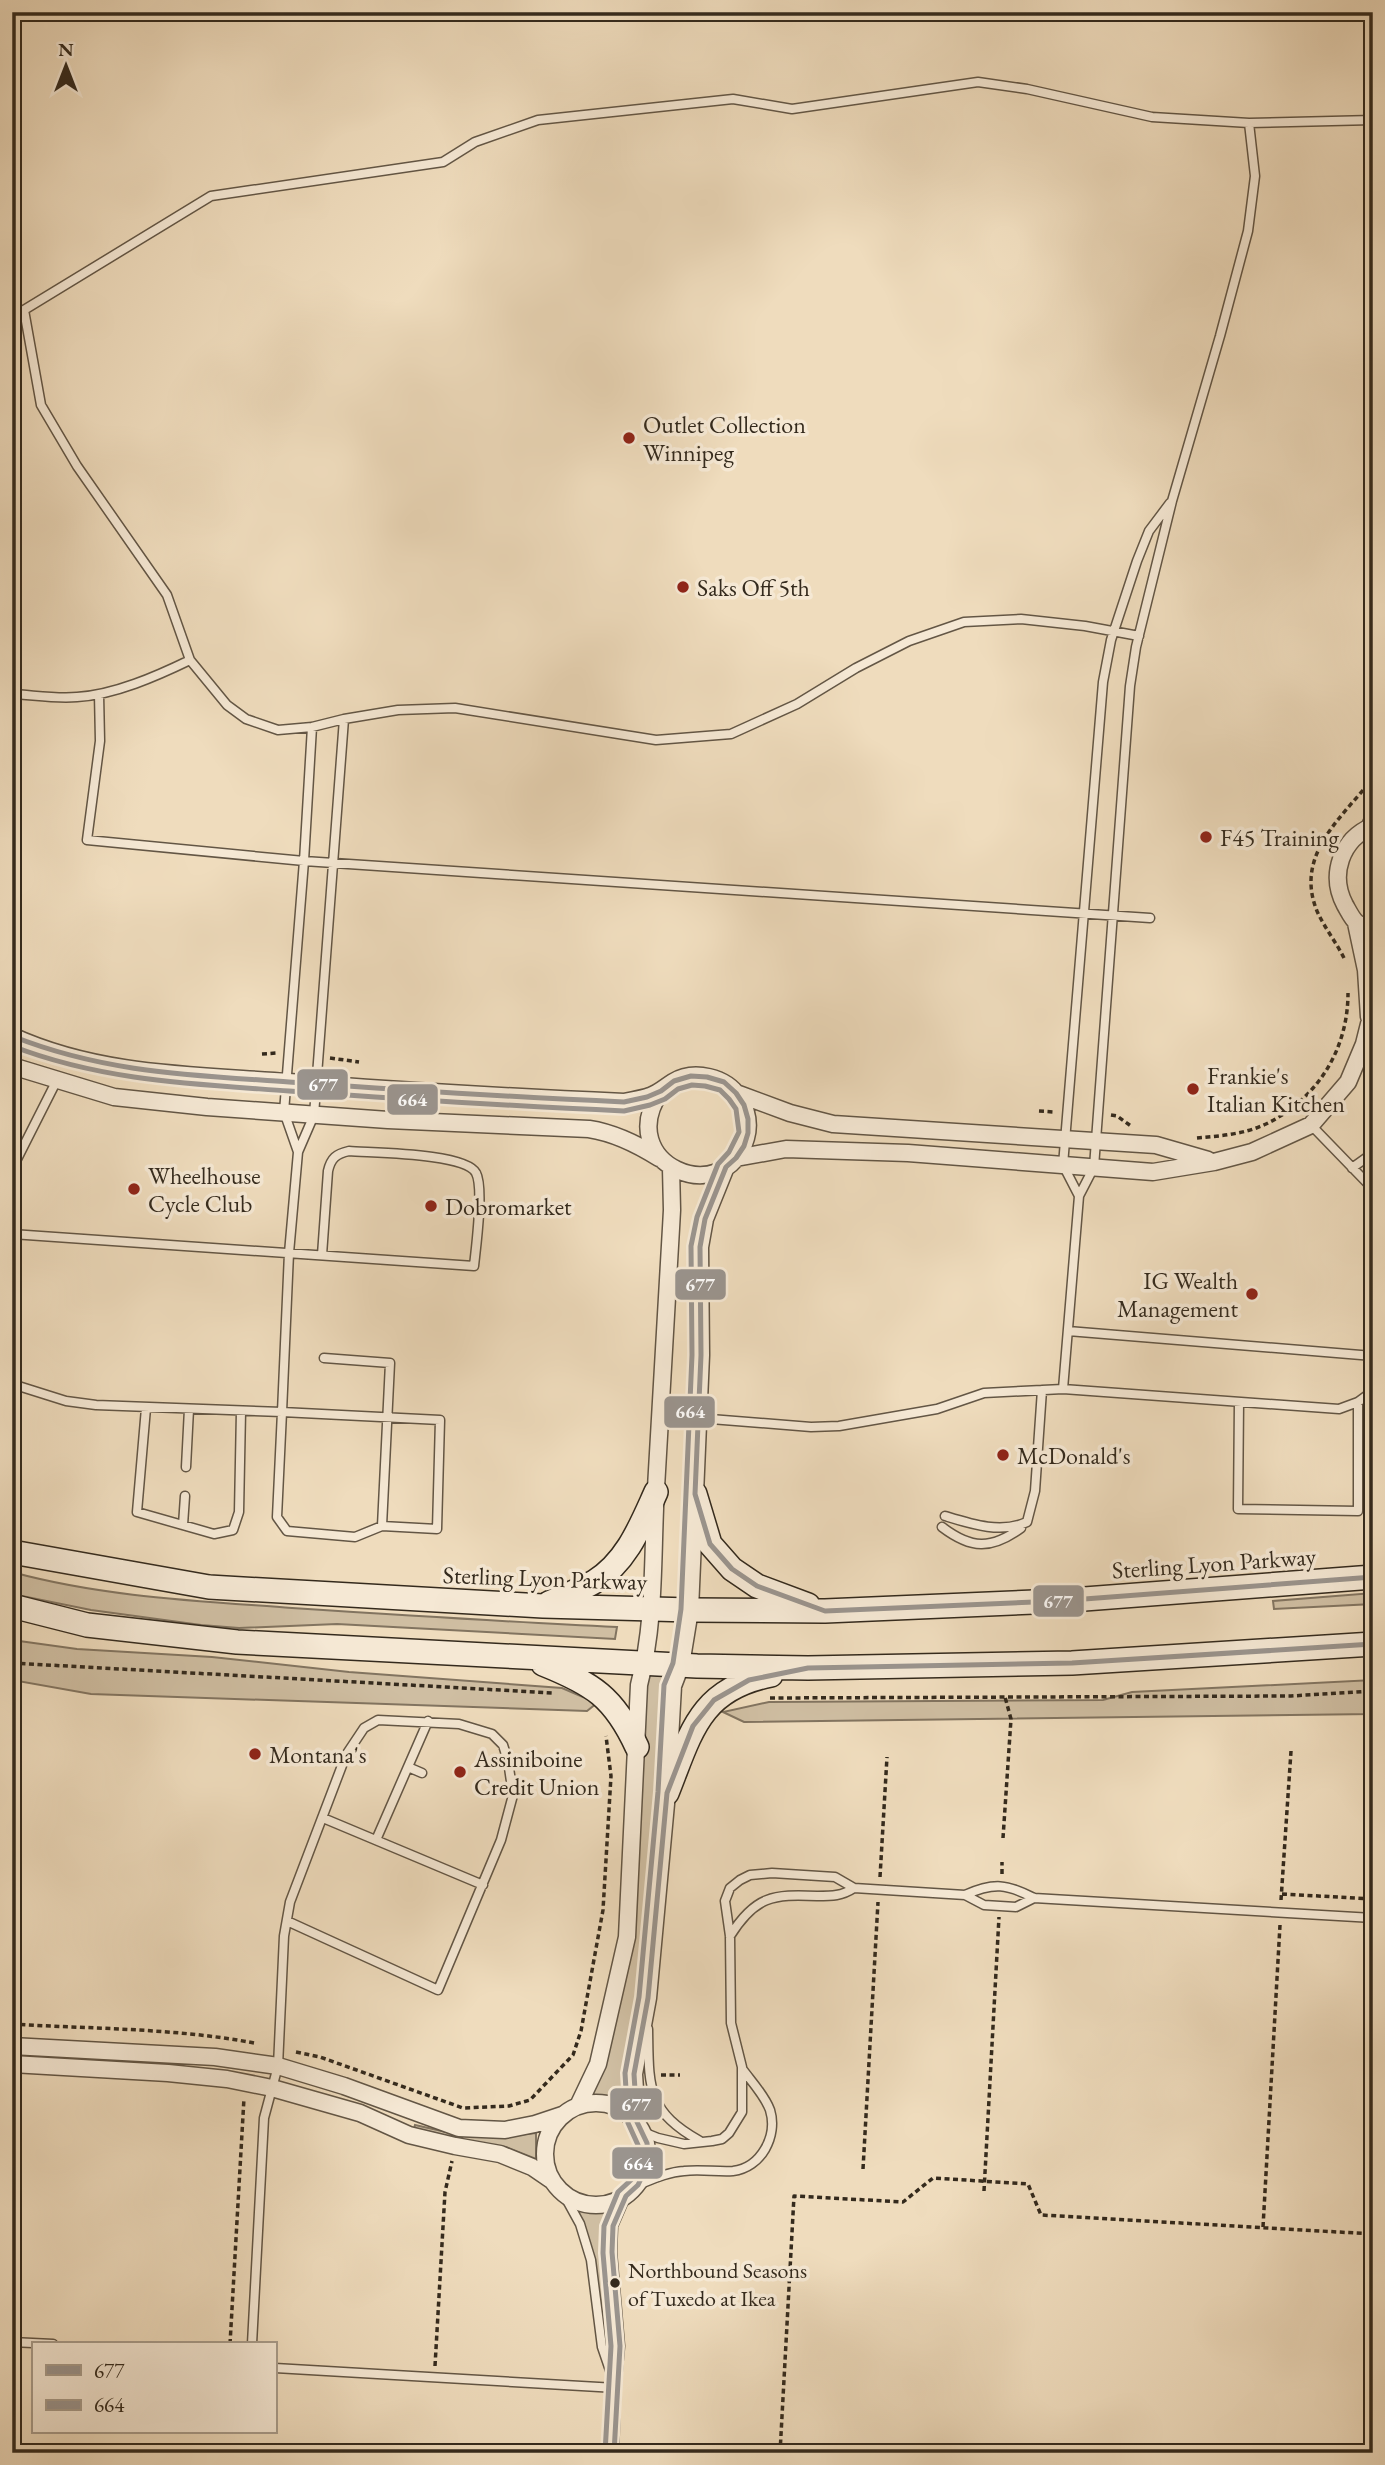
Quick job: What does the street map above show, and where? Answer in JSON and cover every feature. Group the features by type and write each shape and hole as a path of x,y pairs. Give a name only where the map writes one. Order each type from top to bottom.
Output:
{"main road":[{"path":"543,1606 595,1582 612,1569 632,1543 656,1492"},
{"path":"695,1494 710,1544 732,1569 757,1586 825,1611"},
{"name":"Sterling Lyon Parkway","path":"12,1552 209,1587 543,1606 690,1610 825,1611 1058,1601 1373,1577"},
{"path":"12,1606 87,1625 237,1642 681,1665 808,1668 1072,1663 1373,1644"},
{"path":"527,1658 581,1679 609,1700 626,1722 638,1747"},
{"path":"667,1793 693,1726 713,1700 749,1680 808,1668"}],"street":[{"path":"12,1066 114,1097 314,1115 603,1131 638,1145 685,1174 699,1176 713,1173 731,1163 786,1149 908,1153 1153,1172 1214,1162 1252,1152 1311,1125 1348,1082 1364,1044 1371,1013 1366,970 1356,923 1340,895 1337,877 1340,858 1350,842 1368,828"},
{"path":"1356,923 1373,929"},
{"path":"12,1036 64,1055 110,1067 285,1082 624,1102 647,1097 674,1081 691,1076 708,1076 723,1082 736,1093 744,1105 748,1119 744,1146 731,1163 705,1219 700,1247 701,1355 690,1610 681,1665 673,1686 667,1793 648,1998 634,2074 640,2127 648,2154 645,2170 632,2190 612,2203 596,2205 579,2202 563,2193 551,2180 532,2167 500,2154 409,2134 360,2113 272,2088 168,2073 12,2064"},
{"path":"578,2106 598,2064 627,1937 639,1685 645,1663 652,1609 672,1215 666,1163 652,1146 648,1125 653,1104 661,1091"},
{"path":"736,1093 790,1113 834,1125 1156,1145 1214,1162"},
{"path":"12,2046 215,2057 278,2066 344,2086 459,2128 505,2130 536,2124 578,2106 595,2102 613,2105 627,2112 640,2127"},
{"path":"551,2180 545,2163 545,2146 551,2129 562,2115"}],"lane":[{"path":"12,311 24,310 211,196 443,162 475,142 538,120 733,99 792,109 978,82 1027,89 1152,117 1249,123 1373,120"},
{"path":"1063,1389 1079,1196 1094,1167 1130,685 1139,636 1172,501 1248,231 1255,176 1249,123"},
{"path":"24,310 41,405 77,466 167,595 190,660 227,705 246,719 278,730 312,727 398,710 441,708 656,740 731,733 797,704 856,668 909,641 964,622 1021,620 1085,626 1139,636"},
{"path":"1079,1196 1063,1165 1103,682 1114,631 1149,531 1172,501"},
{"path":"12,694 77,697 99,694 157,677 190,660"},
{"path":"99,694 100,741 87,840 304,861 1150,918"},
{"path":"12,1384 66,1401 146,1408 282,1412 440,1420 437,1529 382,1526 355,1537 287,1531 277,1517 282,1412 289,1253 298,1152 314,1115 344,719"},
{"path":"298,1152 284,1112 312,727"},
{"path":"1368,828 1373,810"},
{"path":"12,1169 57,1080"},
{"path":"1311,1125 1373,1189"},
{"path":"12,1234 474,1266 479,1187 476,1172 467,1164 458,1161 349,1151 338,1153 331,1160 328,1171 322,1255"},
{"path":"1352,1168 1373,1153"},
{"path":"1068,1331 1373,1356"},
{"path":"324,1358 390,1363 382,1526"},
{"path":"698,1418 811,1427 839,1426 937,1409 984,1393 1063,1389 1339,1409 1357,1402 1373,1391"},
{"path":"942,1527 957,1538 989,1545 1012,1534 1027,1522 1035,1491 1042,1390"},
{"path":"1239,1402 1238,1509 1358,1511 1357,1402"},
{"path":"146,1408 137,1512 214,1534 233,1530 239,1512 240,1411"},
{"path":"186,1467 189,1409"},
{"path":"183,1525 185,1496"},
{"path":"945,1516 975,1524 1013,1528 1027,1522"},
{"path":"252,2342 264,2118 278,2066 286,1921 290,1902 346,1755 364,1728 378,1720 459,1724 492,1734 503,1745 513,1795 501,1840 438,1990 286,1921"},
{"path":"376,1840 428,1721"},
{"path":"408,1767 422,1773"},
{"path":"323,1818 482,1885"},
{"path":"640,2127 658,2138 684,2144 712,2141 722,2139 737,2123 742,2112 742,2067 731,2023 730,1936 726,1894 734,1884 750,1875 772,1873 835,1877 854,1888 965,1895 985,1905 1016,1908 1034,1898"},
{"path":"965,1895 985,1886 1014,1888 1034,1898 1373,1918"},
{"path":"730,1936 750,1910 768,1898 786,1895 835,1896 854,1888"},
{"path":"648,1998 649,2075 653,2096 666,2116 684,2132 700,2141"},
{"path":"614,2453 620,2346 613,2226 632,2190 683,2171 734,2171 745,2167 762,2154 771,2133 770,2112 742,2067"},
{"path":"563,2193 580,2224 592,2260 602,2347 616,2388"},
{"path":"12,2342 32,2343"},
{"path":"276,2368 616,2388"}],"path":[{"path":"1347,969 1344,957 1317,911 1311,890 1311,871 1324,835 1369,783 1373,783"},
{"path":"1187,1137 1232,1134 1265,1124 1310,1092 1326,1073 1335,1056 1345,1027 1348,983"},
{"path":"12,1663 550,1692 562,1697"},
{"path":"768,1698 1292,1696 1373,1691"},
{"path":"1003,1838 1011,1719 1005,1697"},
{"path":"1263,2227 1291,1751"},
{"path":"863,2169 887,1757"},
{"path":"1001,1880 1002,1862"},
{"path":"1282,1894 1373,1899"},
{"path":"984,2191 999,1914"},
{"path":"251,2062 252,2043"},
{"path":"230,2342 244,2096 247,2084"},
{"path":"435,2377 445,2192 452,2159"},
{"path":"780,2453 794,2196 903,2202 933,2178 1028,2184 1041,2215 1041,2222"},
{"path":"1041,2215 1373,2234"},
{"path":"1190,2230 1191,2223"}],"shaded area":[{"path":"12,1572 116,1593 187,1600 617,1627 615,1639 337,1624 239,1628 201,1625 91,1610 12,1594"},
{"path":"1373,1593 1373,1604 1274,1609 1273,1601"},
{"path":"12,1640 77,1649 212,1657 349,1672 562,1688 597,1703 587,1711 91,1694 12,1680"},
{"path":"645,1663 681,1665 673,1686 637,2122 614,2106 586,2103 627,1937"},
{"path":"1373,1680 1373,1714 744,1722 723,1712 769,1702 1103,1700 1132,1692"},
{"path":"415,2125 455,2134 505,2136 536,2133 536,2159 506,2147 478,2144 414,2129"},
{"path":"563,2193 579,2201 594,2204 609,2203 626,2196 613,2226 620,2346 616,2388 602,2347 591,2260"}],"transit line":[{"name":"677","path":"12,1036 81,1058 149,1070 415,1091 624,1102 647,1097 674,1081 691,1076 724,1082 744,1105 748,1133 744,1146 726,1167 705,1219 700,1247 701,1355 695,1494 710,1544 732,1569 757,1586 825,1611 1058,1601 1373,1577"},
{"name":"664","path":"12,1046 80,1067 183,1083 415,1100 624,1111 650,1105 665,1099 678,1089 692,1085 720,1090 736,1109 739,1132 729,1152 718,1164 697,1217 691,1246 692,1355 681,1609 673,1663 664,1685 658,1792 639,1997 625,2073 628,2123 639,2154 631,2180 618,2192 604,2226 603,2253 611,2346 605,2453"},
{"name":"677","path":"614,2453 620,2346 612,2252 613,2226 626,2196 638,2185 648,2154 647,2143 637,2122 634,2074 648,1998 667,1793 693,1726 714,1700 749,1680 808,1668 1072,1663 1373,1644"}],"place":[{"name":"Outlet Collection Winnipeg","path":"629,438"},
{"name":"Saks Off 5th","path":"683,587"},
{"name":"F45 Training","path":"1206,837"},
{"name":"Frankie's Italian Kitchen","path":"1193,1089"},
{"name":"Wheelhouse Cycle Club","path":"134,1189"},
{"name":"Dobromarket","path":"431,1206"},
{"name":"IG Wealth Management","path":"1252,1294"},
{"name":"McDonald's","path":"1003,1455"},
{"name":"Montana's","path":"255,1754"},
{"name":"Assiniboine Credit Union","path":"460,1772"},
{"name":"Northbound Seasons of Tuxedo at Ikea","path":"615,2283"}]}
